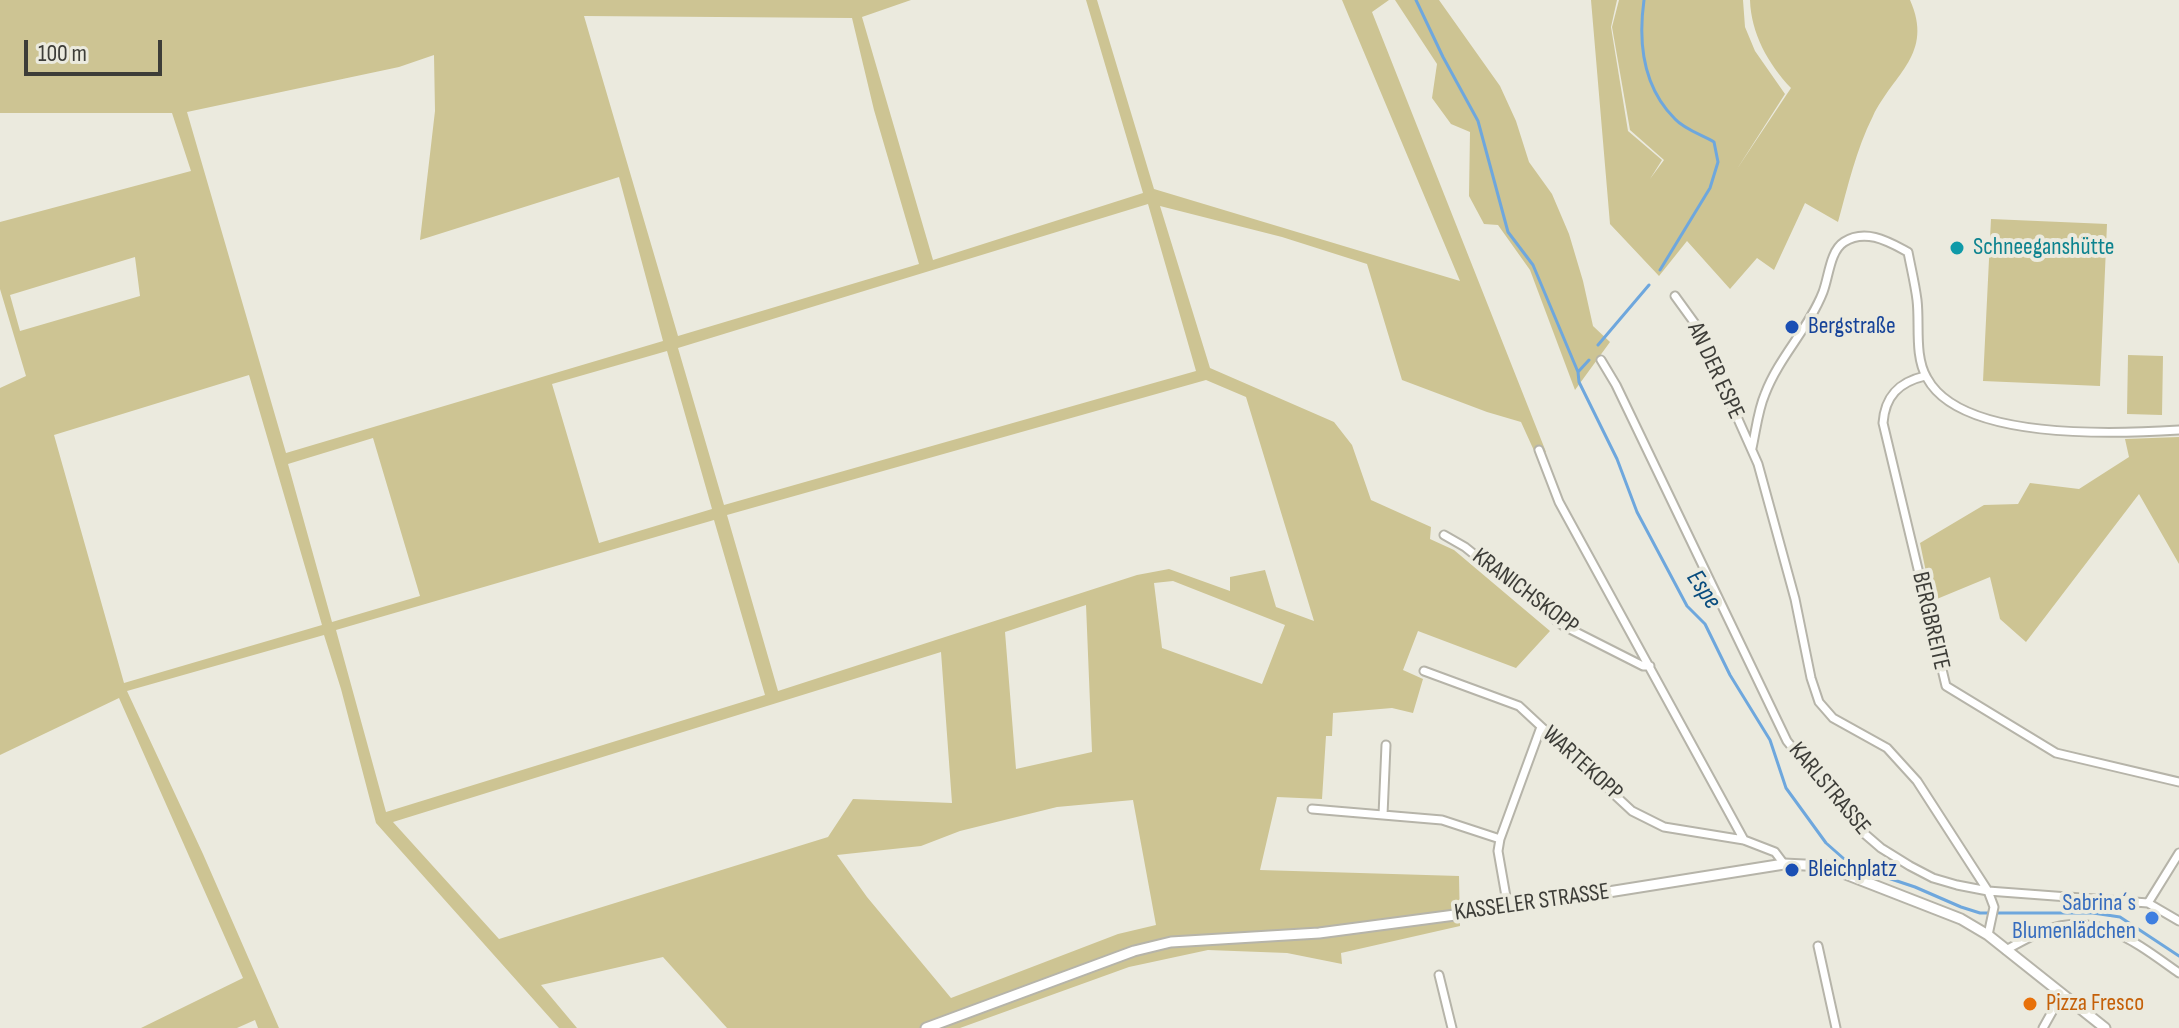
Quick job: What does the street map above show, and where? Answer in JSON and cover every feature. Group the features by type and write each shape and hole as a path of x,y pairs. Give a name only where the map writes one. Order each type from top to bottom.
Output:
{"street":[{"path":"1988,935 1994,907 1988,891 1917,781 1887,748 1833,718 1819,702 1788,569 1752,448 1763,398 1771,379 1822,294 1834,254 1841,243 1873,236 1908,252 1925,376 1944,399 1957,408 2002,422 2054,431 2179,430"},
{"name":"AN DER ESPE","path":"1675,296 1696,325 1752,448"},
{"name":"KARLSTRASSE","path":"1601,360 1616,385 1787,741 1859,829 1881,848 1933,878 1988,891 2148,903 2179,921"},
{"name":"BERGBREITE","path":"1925,376 1898,387 1888,399 1883,423 1946,686 2056,753 2179,782"},
{"path":"1539,450 1559,502 1744,840 1775,852 1784,864"},
{"name":"KRANICHSKOPP","path":"1444,535 1465,547 1562,625 1643,666 1650,666"},
{"name":"WARTEKOPP","path":"1424,671 1519,706 1632,811 1664,827 1744,840"},
{"path":"1508,908 1498,851 1500,839 1541,727"},
{"path":"1383,815 1386,745"},
{"path":"1312,809 1442,820 1500,839"},
{"path":"2148,903 2179,853"},
{"name":"KASSELER STRASSE","path":"926,1028 1134,951 1171,942 1319,933 1508,908 1784,864 1825,866 1961,919 1988,935 2105,1028"},
{"path":"2006,950 2045,930 2069,923 2094,925 2113,930 2179,973"},
{"path":"1818,946 1836,1028"},
{"path":"1439,975 1452,1028"},
{"path":"2043,1028 2062,994"}],"shaded area":[{"path":"0,0 911,0 862,17 933,260 1143,193 1086,0 1097,0 1154,189 1460,281 1342,0 1389,0 1372,12 1546,452 1536,455 1521,422 1402,380 1367,264 1282,237 1160,206 1210,368 1334,422 1352,445 1371,500 1431,527 1430,539 1454,550 1550,631 1516,668 1418,631 1403,670 1423,679 1413,713 1392,708 1333,713 1332,736 1326,736 1322,799 1277,797 1260,870 1459,876 1460,926 1341,953 1342,964 1287,953 1208,950 1129,967 960,1028 727,1028 663,957 541,985 577,1028 559,1028 376,823 324,635 127,691 279,1028 258,1028 255,1020 237,1028 141,1028 243,978 119,698 0,755 0,388 26,376 0,289 0,222 191,171 172,113 0,113","holes":["584,16 852,18 874,110 919,264 678,336","434,55 435,111 420,240 619,177 663,341 286,453 187,112 399,67","1148,204 1196,371 724,505 678,348","135,257 140,296 20,331 10,295","667,351 712,509 599,543 552,384","249,375 322,625 124,683 54,435","1206,380 1246,397 1314,621 1276,607 1265,570 1230,577 1230,591 1169,569 1137,575 778,691 727,515","373,438 420,596 332,622 288,464","714,520 765,695 386,812 336,630","1173,581 1285,625 1262,684 1162,648 1154,583","1086,605 1092,752 1016,769 1005,632","941,652 952,803 853,799 828,837 499,939 393,822","1133,800 1156,925 1118,934 951,998 867,897 837,855 921,846 960,831 1057,807"]},
{"path":"1395,0 1439,0 1500,86 1516,121 1529,162 1552,194 1569,234 1593,326 1610,342 1575,390 1530,270 1498,225 1484,224 1469,196 1470,132 1451,124 1432,98 1437,64"},
{"path":"1591,0 1617,0 1611,27 1628,131 1662,160 1650,179 1664,160 1630,130 1612,27 1619,0 1743,0 1745,27 1755,51 1785,94 1737,169 1791,88 1762,47 1750,0 1910,0 1916,19 1914,49 1867,129 1838,222 1805,203 1774,270 1757,258 1730,289 1687,241 1659,276 1610,224"},
{"path":"1991,219 2107,224 2100,386 1983,381"},
{"path":"2128,355 2163,356 2162,415 2127,414"},
{"path":"2179,437 2179,564 2139,494 2026,642 2000,619 1990,577 1932,601 1920,543 1984,505 2018,504 2030,483 2079,489 2129,457 2125,439"}],"waterway":[{"name":"Espe","path":"1416,0 1478,121 1508,232 1533,265 1578,372 1579,382 1617,459 1637,512 1687,606 1705,624 1730,675 1770,740 1786,788 1826,843 1843,858 1873,873 1961,907 1980,913 2093,913 2120,917 2179,956"},
{"path":"1644,0 1642,32 1645,64 1656,93 1679,123 1714,142 1718,162 1710,188 1660,270"},
{"path":"1598,345 1649,285"},
{"path":"1578,372 1589,360"}],"place":[{"name":"Schneeganshütte","path":"1957,248"},
{"name":"Bergstraße","path":"1792,327"},
{"name":"Bleichplatz","path":"1792,870"},
{"name":"Sabrina´s Blumenlädchen","path":"2152,918"},
{"name":"Pizza Fresco","path":"2030,1004"}]}
